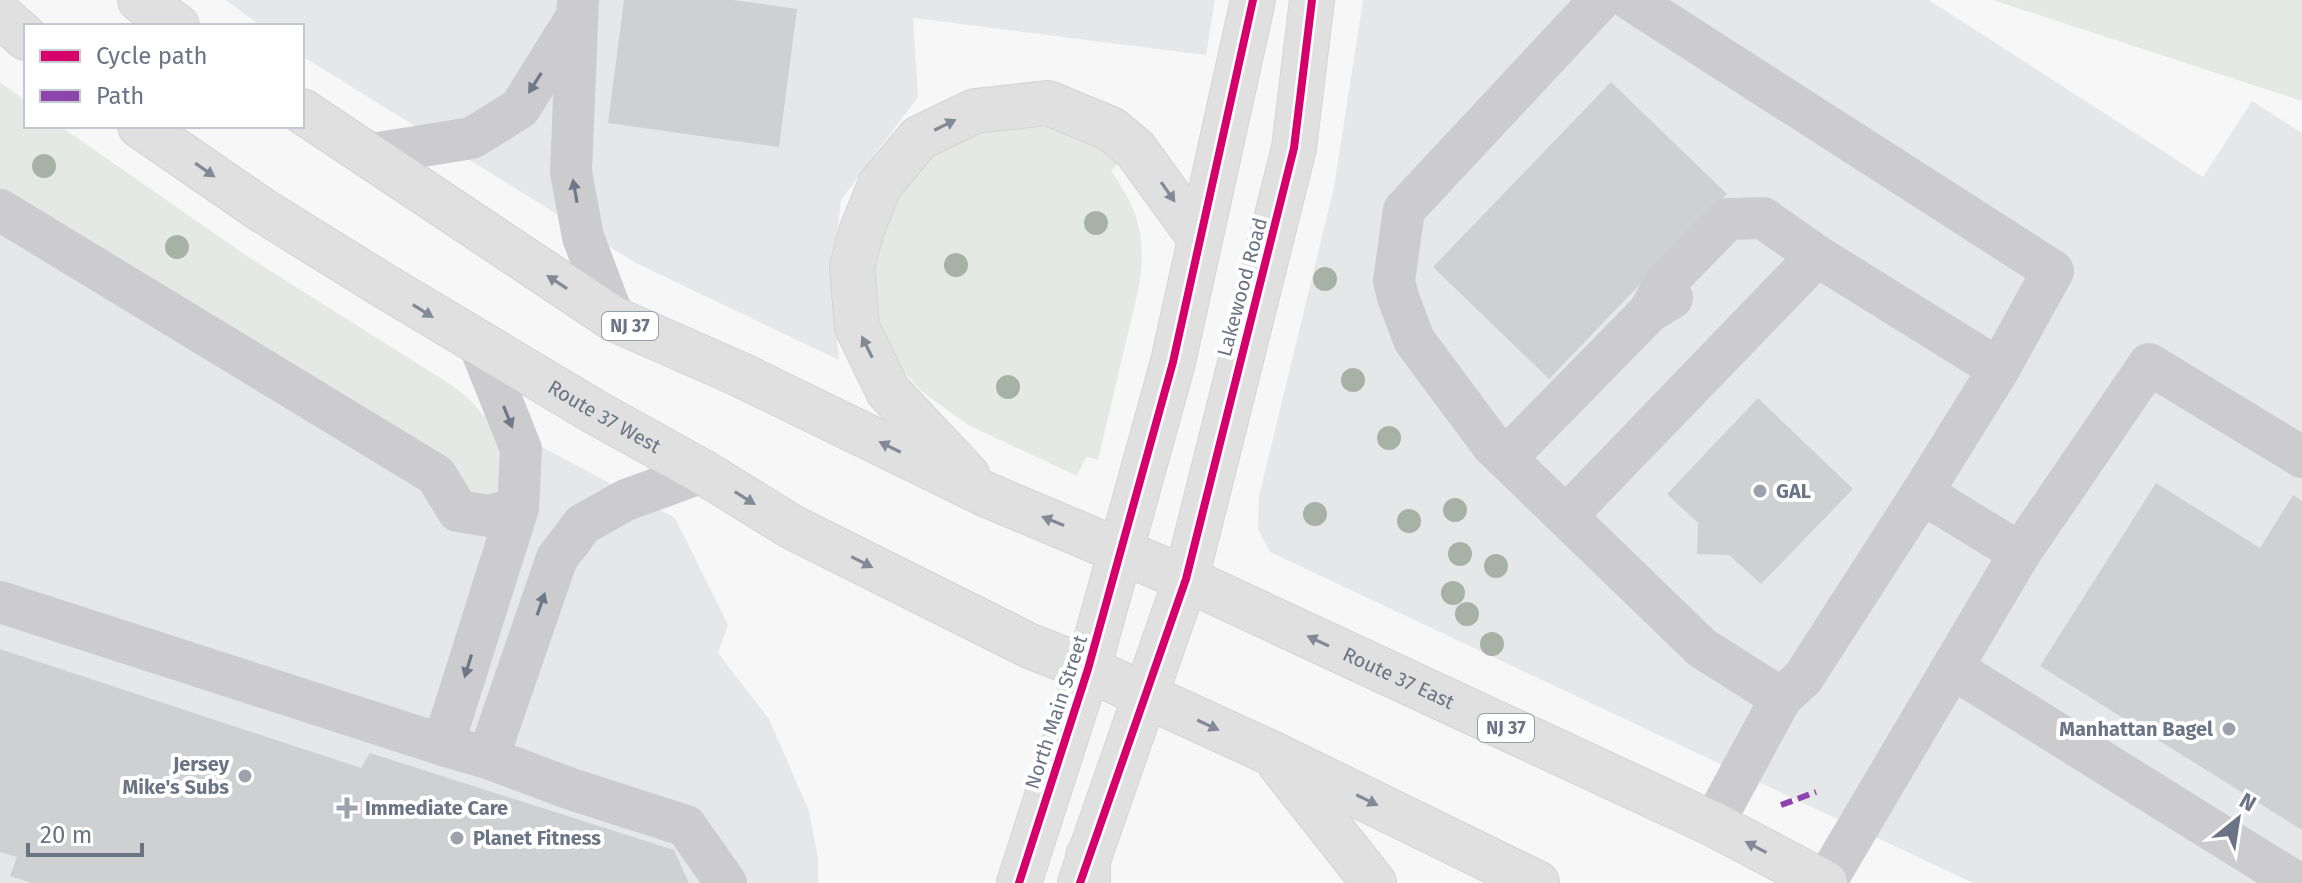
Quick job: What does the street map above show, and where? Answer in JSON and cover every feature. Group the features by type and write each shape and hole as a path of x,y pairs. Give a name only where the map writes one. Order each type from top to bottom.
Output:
{"main road":[{"path":"1121,549 1173,362 1253,0"},
{"name":"Lakewood Road","path":"1186,579 1294,148 1312,0"},
{"path":"0,15 24,36"},
{"path":"0,40 24,53"},
{"path":"985,494 888,391 857,327 852,267 861,232 880,185 919,138 975,111 1048,103 1111,129 1135,149 1199,237"},
{"name":"NJ 37","path":"304,112 614,319 739,374 985,494 1186,579"},
{"name":"Route 37 West","path":"143,128 262,210 479,344 703,472 792,527 1030,646 1146,695"},
{"name":"North Main Street","path":"1019,883 1088,669 1121,549"},
{"path":"1085,874 1186,579"},
{"name":"Route 37 East","path":"1186,579 1713,824 1825,883"},
{"path":"1146,695 1537,883"},
{"path":"1271,753 1374,883"}],"lane":[{"path":"1600,0 1404,210 1394,281 1414,340 1492,445 1702,648 1781,698"},
{"path":"1631,0 2053,271 1999,369 1922,493 1803,678 1781,698 1713,824"},
{"path":"366,155 472,138 520,108 577,8"},
{"path":"577,8 571,172 583,237 614,319"},
{"path":"0,210 436,475 458,511 489,516 518,508"},
{"path":"1506,458 1649,312 1665,283 1728,219 1763,218 1817,256 1999,369"},
{"path":"1566,516 1817,256"},
{"path":"443,745 518,508 521,449 479,344"},
{"path":"1825,883 2020,553 2149,364 2302,457"},
{"path":"488,758 557,558 583,524 626,500 703,472"},
{"path":"1922,493 2020,553"},
{"path":"0,602 488,758 686,826 726,883"},
{"path":"1952,668 2297,883"}],"shaded area":[{"path":"226,0 1215,0 1206,55 913,18 918,97 841,200 831,285 839,360 634,262 304,57 304,24 258,24"},
{"path":"1363,0 1929,0 2203,177 2252,101 2302,133 2302,883 1973,883 1270,552 1258,529 1259,496 1334,187"},
{"path":"1993,0 2302,0 2302,101"},
{"path":"0,82 24,100 24,128 63,128 250,258 463,394 475,405 495,438 500,464 494,488 486,497 468,495 459,481 463,466 0,184"},
{"path":"0,107 24,122 24,128 33,128 475,411 675,518 728,625 718,653 769,719 809,811 818,858 818,883 0,883"},
{"path":"1028,122 1077,136 1119,163 1111,171 1135,214 1141,242 1138,291 1098,460 1086,457 1077,476 968,425 921,391 897,364 879,323 874,302 872,263 893,198 929,157 975,131"}],"building":[{"path":"624,0 733,0 797,9 779,147 608,123"},
{"path":"1611,82 1727,194 1549,379 1433,267"},
{"name":"GAL","path":"1758,398 1853,489 1761,584 1729,555 1697,554 1698,523 1667,494"},
{"path":"2156,483 2260,548 2293,495 2302,501 2302,830 2040,666"},
{"path":"0,649 361,768 370,753 674,850 689,883 32,883 10,876 17,857 0,852"}],"marked path":[{"path":"1781,805 1816,792"}],"cycle path":[{"path":"1019,883 1088,669 1173,362 1253,0"},
{"path":"1080,883 1186,579 1294,148 1312,0"}],"place":[{"name":"GAL","path":"1760,491"},
{"name":"Manhattan Bagel","path":"2229,729"},
{"name":"Jersey Mike's Subs","path":"245,776"},
{"name":"Immediate Care","path":"347,808"},
{"name":"Planet Fitness","path":"457,838"}]}
